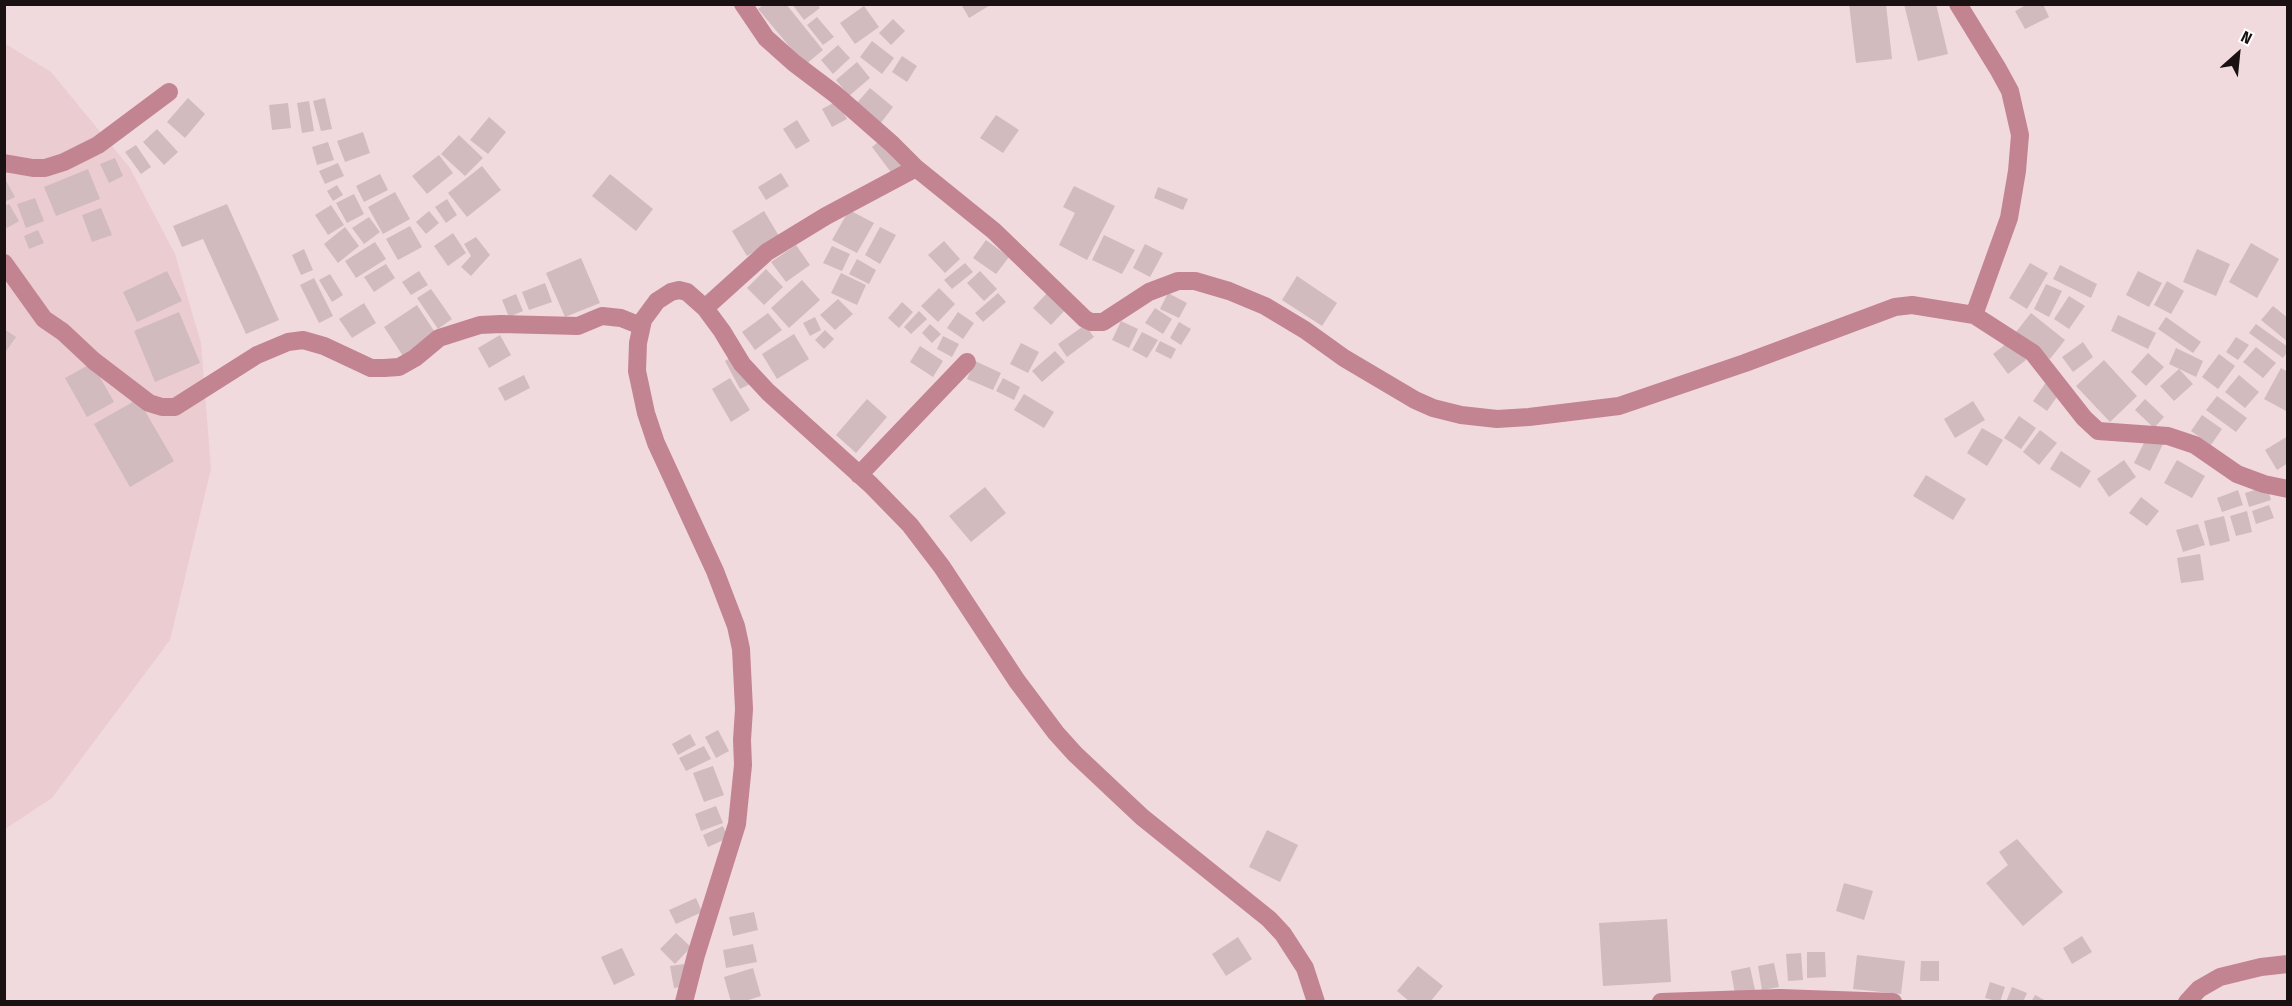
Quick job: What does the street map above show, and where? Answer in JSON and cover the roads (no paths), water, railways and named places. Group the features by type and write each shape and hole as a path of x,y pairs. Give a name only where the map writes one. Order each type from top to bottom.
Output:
{"street":[{"path":"743,4 766,38 859,115 916,168 994,231 1084,319 1091,322 1103,322 1149,292 1178,281 1195,281 1229,291 1265,306 1305,330 1344,358 1415,400 1433,408 1461,415 1497,418 1529,417 1619,406 1745,363 1895,307 1912,305 1974,315 2033,353 2084,418 2098,431 2168,436 2195,445 2238,474 2264,484 2288,489"},
{"path":"1958,4 2010,91 2020,135 2009,218 1974,315"},
{"path":"4,164 45,168 64,162 98,145 169,92"},
{"path":"705,308 767,252 826,216 916,168"},
{"path":"4,263 44,319 63,332 94,361 148,403 162,407 175,407 257,355 288,342 303,340 324,346 371,368 384,368 399,367 439,338 480,325 578,326 602,316 621,318 641,326"},
{"path":"684,1002 696,955 737,824 743,765 743,678 741,649 730,605 656,443 646,413 638,371 638,343 641,326 648,311 657,301 679,290 687,292 705,308 723,331 742,364 757,380 910,525 928,548 1017,681 1056,733 1088,767 1142,817 1269,918 1301,960 1316,1002"},
{"path":"859,475 967,362"},
{"path":"2187,1002 2199,989 2220,977 2261,967 2288,964"},
{"path":"1661,1002 1780,998 1893,1002"}]}
